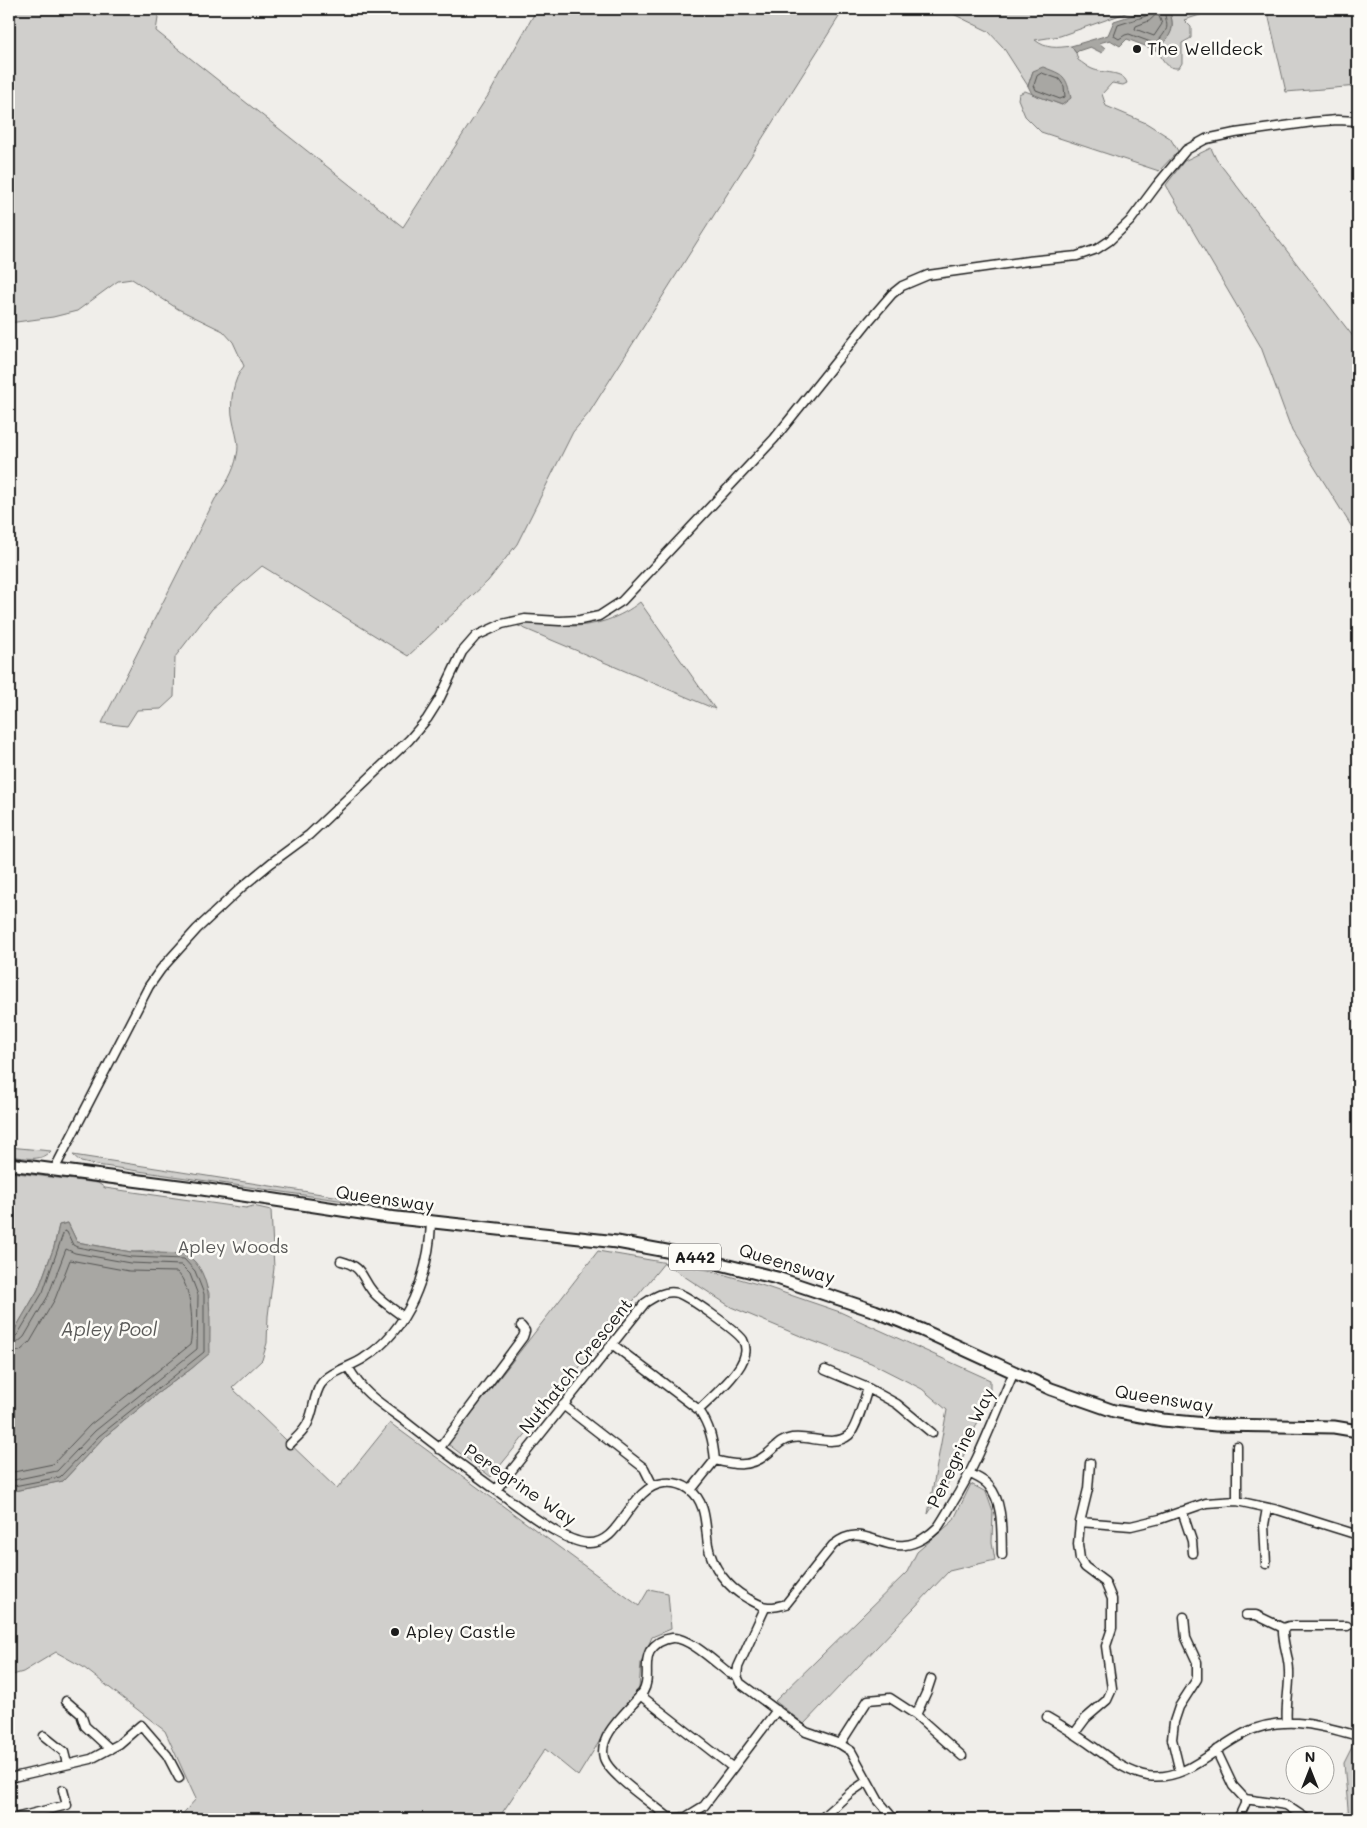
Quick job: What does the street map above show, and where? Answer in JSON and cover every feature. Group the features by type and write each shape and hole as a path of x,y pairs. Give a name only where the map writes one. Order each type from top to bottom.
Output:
{"main road":[{"name":"Queensway","path":"9,1164 431,1223 617,1242 672,1252 746,1269 874,1311 922,1330 1051,1389 1114,1411 1163,1420 1216,1425 1334,1427 1358,1431"}],"street":[{"path":"54,1170 149,986 161,969 197,929 242,886 309,835 409,740 427,719 439,700 462,652 476,636 502,624 526,619 560,621 580,620 599,616 622,601 774,439 892,294 902,286 928,275 1078,256 1097,249 1109,241 1130,221 1182,154 1206,139 1313,122 1358,121"},
{"path":"290,1444 305,1429 321,1384 330,1376 378,1348 393,1333 404,1317 418,1289 424,1270 431,1223"},
{"path":"341,1261 358,1268 372,1291 404,1317"},
{"name":"Nuthatch Crescent","path":"496,1490 645,1303 654,1297 673,1292 685,1295 737,1333 745,1344 744,1361 740,1367 699,1410"},
{"path":"439,1448 524,1337 525,1331 521,1326"},
{"path":"612,1344 699,1410 705,1420 711,1432 715,1460 691,1490"},
{"name":"Peregrine Way","path":"348,1367 356,1381 369,1394 439,1448 552,1529 576,1540 586,1543 596,1542 608,1537 636,1499 653,1486"},
{"path":"825,1370 868,1388 897,1404 932,1433"},
{"name":"Peregrine Way","path":"765,1608 786,1604 833,1545 840,1540 856,1535 864,1535 886,1544 908,1545 927,1536 939,1526 961,1490 989,1432 1014,1372"},
{"path":"715,1460 744,1465 766,1455 785,1440 804,1437 839,1440 848,1436 853,1429 868,1388"},
{"path":"563,1405 644,1468 653,1486 673,1482 691,1490 703,1507 709,1547 714,1562 724,1579 740,1594 765,1608 738,1667 737,1676 740,1683 806,1732 840,1744 851,1751 878,1800 896,1819"},
{"path":"1237,1446 1237,1501"},
{"path":"1074,1734 1086,1718 1107,1700 1112,1689 1106,1646 1112,1628 1112,1599 1105,1582 1085,1566 1080,1559 1078,1544 1080,1522 1088,1489 1090,1464"},
{"path":"969,1473 988,1484 994,1494 998,1507 1002,1555"},
{"path":"1080,1522 1130,1526 1160,1520 1206,1503 1237,1501 1358,1535"},
{"path":"1266,1564 1264,1525 1267,1508"},
{"path":"1182,1511 1192,1541 1193,1553"},
{"path":"1246,1615 1256,1615 1283,1628 1289,1626 1347,1626"},
{"path":"1180,1772 1172,1739 1174,1722 1180,1707 1197,1679 1197,1662 1186,1638 1184,1616"},
{"path":"1283,1628 1282,1638 1289,1669 1286,1697 1287,1723"},
{"path":"737,1676 729,1673 685,1640 672,1638 658,1643 651,1651 647,1660 647,1682 640,1695 605,1739 603,1748 604,1758 609,1769 668,1816 675,1818 686,1817 704,1806 776,1710"},
{"path":"916,1715 931,1679"},
{"path":"640,1695 732,1767"},
{"path":"840,1744 868,1700 890,1698 916,1715 962,1756"},
{"path":"66,1701 81,1714 85,1726 110,1749"},
{"path":"1046,1717 1126,1769 1148,1776 1180,1772 1253,1730 1287,1723 1305,1722 1323,1725 1358,1736"},
{"path":"9,1778 91,1759 120,1744 141,1725 167,1755 179,1778"},
{"path":"44,1736 64,1752 67,1764"},
{"path":"1216,1750 1233,1786 1245,1799 1286,1805 1307,1819"},
{"path":"825,1815 867,1781"},
{"path":"11,1819 66,1805 63,1790"},
{"path":"1238,1819 1245,1804 1245,1799"}],"green space":[{"path":"9,9 157,9 156,31 403,227 491,91 537,9 844,9 589,413 573,432 517,544 488,581 408,656 262,566 212,609 175,657 174,697 161,709 137,710 127,726 102,723 215,499 226,484 234,467 238,447 232,414 232,399 237,378 244,366 233,342 223,331 178,309 132,279 118,281 77,311 53,317 9,323"},
{"path":"943,9 1137,9 1060,36 1035,40 1043,45 1052,47 1071,46 1078,60 1088,67 1096,71 1117,74 1125,79 1127,83 1123,85 1112,83 1102,94 1106,106 1146,123 1170,138 1178,151 1159,171 1041,132 1025,116 1018,99 1019,94 1025,91 1062,105 1033,71 1028,86 1003,47 988,31"},
{"path":"1169,9 1219,9 1184,20 1191,27 1191,38 1182,43 1182,63 1179,68 1168,66 1158,51 1171,31 1172,22"},
{"path":"1267,9 1358,9 1358,68 1356,69 1358,86 1286,92"},
{"path":"1211,148 1216,159 1355,339 1358,346 1358,537 1292,431 1261,347 1166,185 1184,161"},
{"path":"640,602 715,709 516,625 530,623 580,626 599,623 616,617"},
{"path":"9,1147 51,1151 42,1157 25,1158 9,1156"},
{"path":"73,1155 417,1209 414,1211 90,1164 81,1162"},
{"name":"Apley Woods","path":"9,1172 98,1183 105,1188 246,1208 253,1206 271,1210 274,1268 268,1316 267,1343 262,1360 232,1388 337,1489 390,1423 639,1606 649,1589 668,1593 671,1629 652,1637 641,1663 639,1688 610,1724 578,1776 545,1749 498,1819 178,1819 196,1799 165,1731 83,1667 56,1652 23,1672 9,1676 9,1492 63,1481 102,1439 209,1353 209,1293 199,1268 154,1251 131,1252 77,1242 68,1223 59,1225 54,1247 38,1290 14,1331 9,1336"},
{"path":"598,1251 708,1270 761,1285 840,1312 990,1380 990,1393 959,1466 928,1514 947,1410 922,1389 871,1363 731,1307 664,1263 491,1477 448,1444"},
{"path":"971,1484 986,1492 993,1512 992,1542 995,1560 949,1571 804,1724 775,1701 907,1572 917,1552 953,1521"},
{"path":"1353,1745 1358,1747 1358,1819 1349,1819 1344,1763"}],"water":[{"path":"1152,9 1169,9 1172,22 1171,32 1158,51 1127,39 1120,46 1110,40 1099,43 1105,48 1102,53 1090,47 1076,53 1071,46 1108,35 1114,21"},
{"path":"1043,67 1060,74 1065,80 1071,98 1062,105 1032,94 1028,86 1033,71"},
{"name":"Apley Pool","path":"68,1223 77,1242 131,1252 185,1254 195,1262 202,1272 209,1299 210,1353 102,1439 63,1481 9,1492 9,1336 14,1331 38,1290 54,1247 59,1225"}],"place":[{"name":"The Welldeck","path":"1137,49"},
{"name":"Apley Castle","path":"395,1632"}]}
